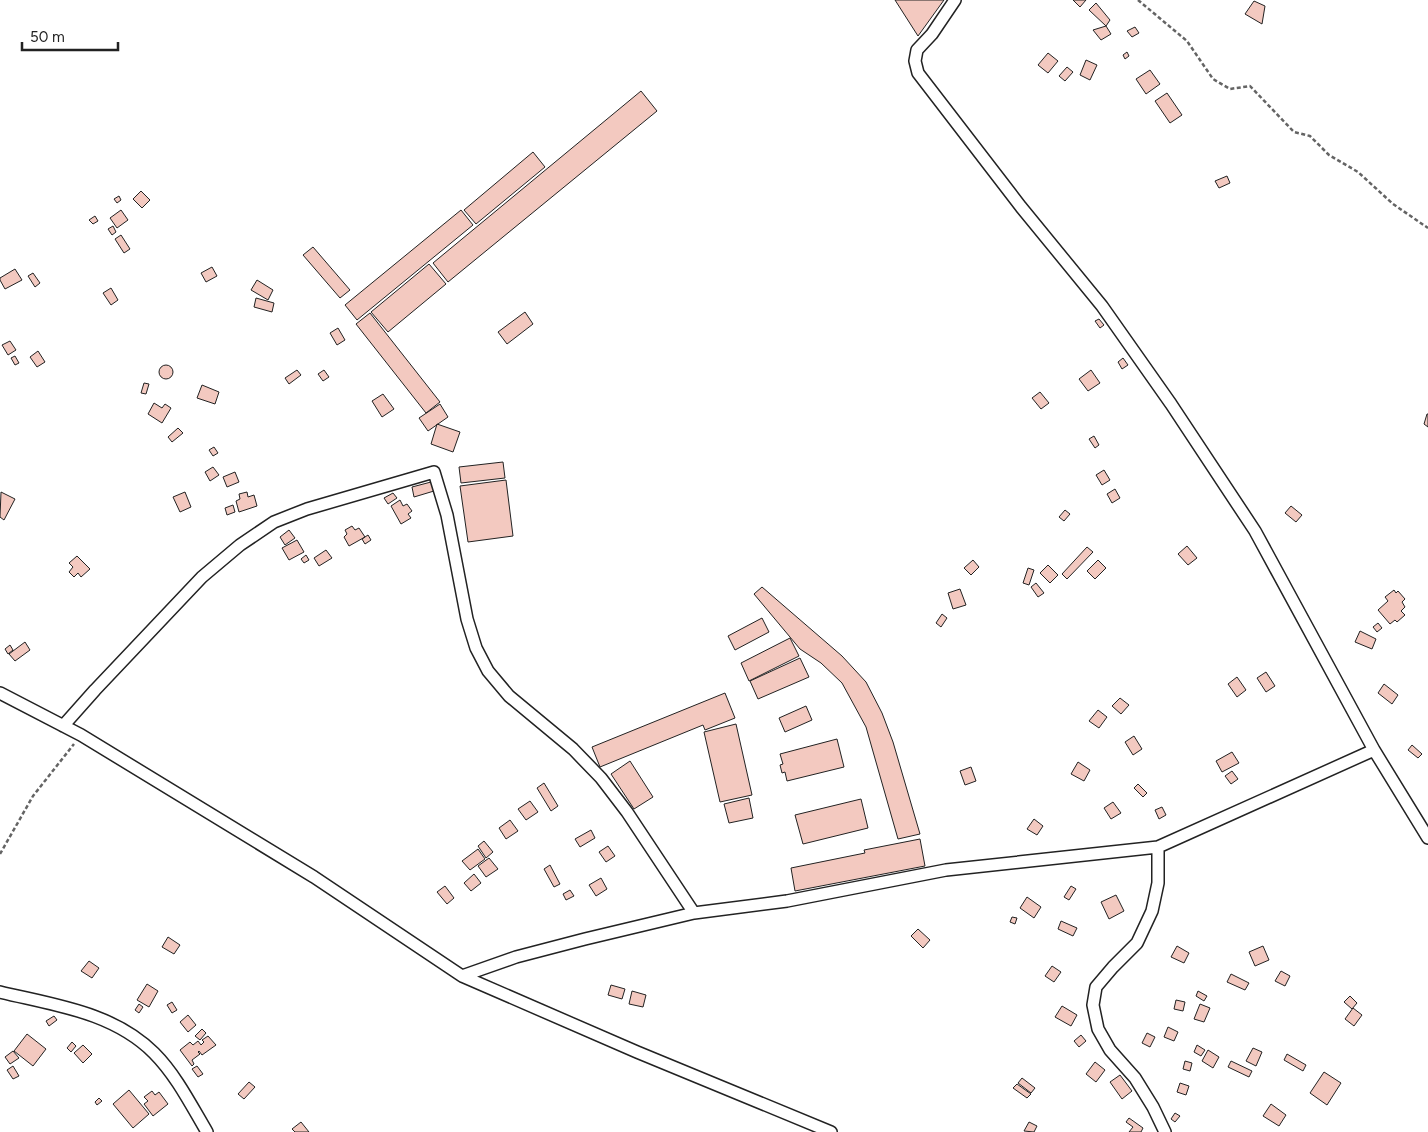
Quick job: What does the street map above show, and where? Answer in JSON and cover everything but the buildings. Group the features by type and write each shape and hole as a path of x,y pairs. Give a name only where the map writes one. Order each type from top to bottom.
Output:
{"street":[{"path":"955,0 932,34 917,50 915,61 918,73 1102,306 1171,404 1255,531 1374,750 1428,838"},
{"path":"63,726 94,690 202,577 240,545 274,522 307,509 434,472 447,515 467,619 476,648 488,670 509,696 573,749 601,778 627,812 694,913"},
{"path":"0,693 81,735 314,877 462,976 636,1052 831,1132"},
{"path":"462,976 516,957 694,913 788,901 946,870 1158,847 1374,750"},
{"path":"1158,847 1158,883 1152,911 1138,944 1113,967 1096,987 1093,1005 1098,1028 1110,1050 1135,1078 1153,1107 1165,1132"},
{"path":"0,992 89,1013 123,1028 154,1052 177,1081 207,1132"}],"path":[{"path":"1138,0 1187,41 1213,79 1230,90 1250,86 1294,132 1310,136 1329,155 1358,172 1392,204 1428,228"},
{"path":"0,854 32,796 81,735"}]}
